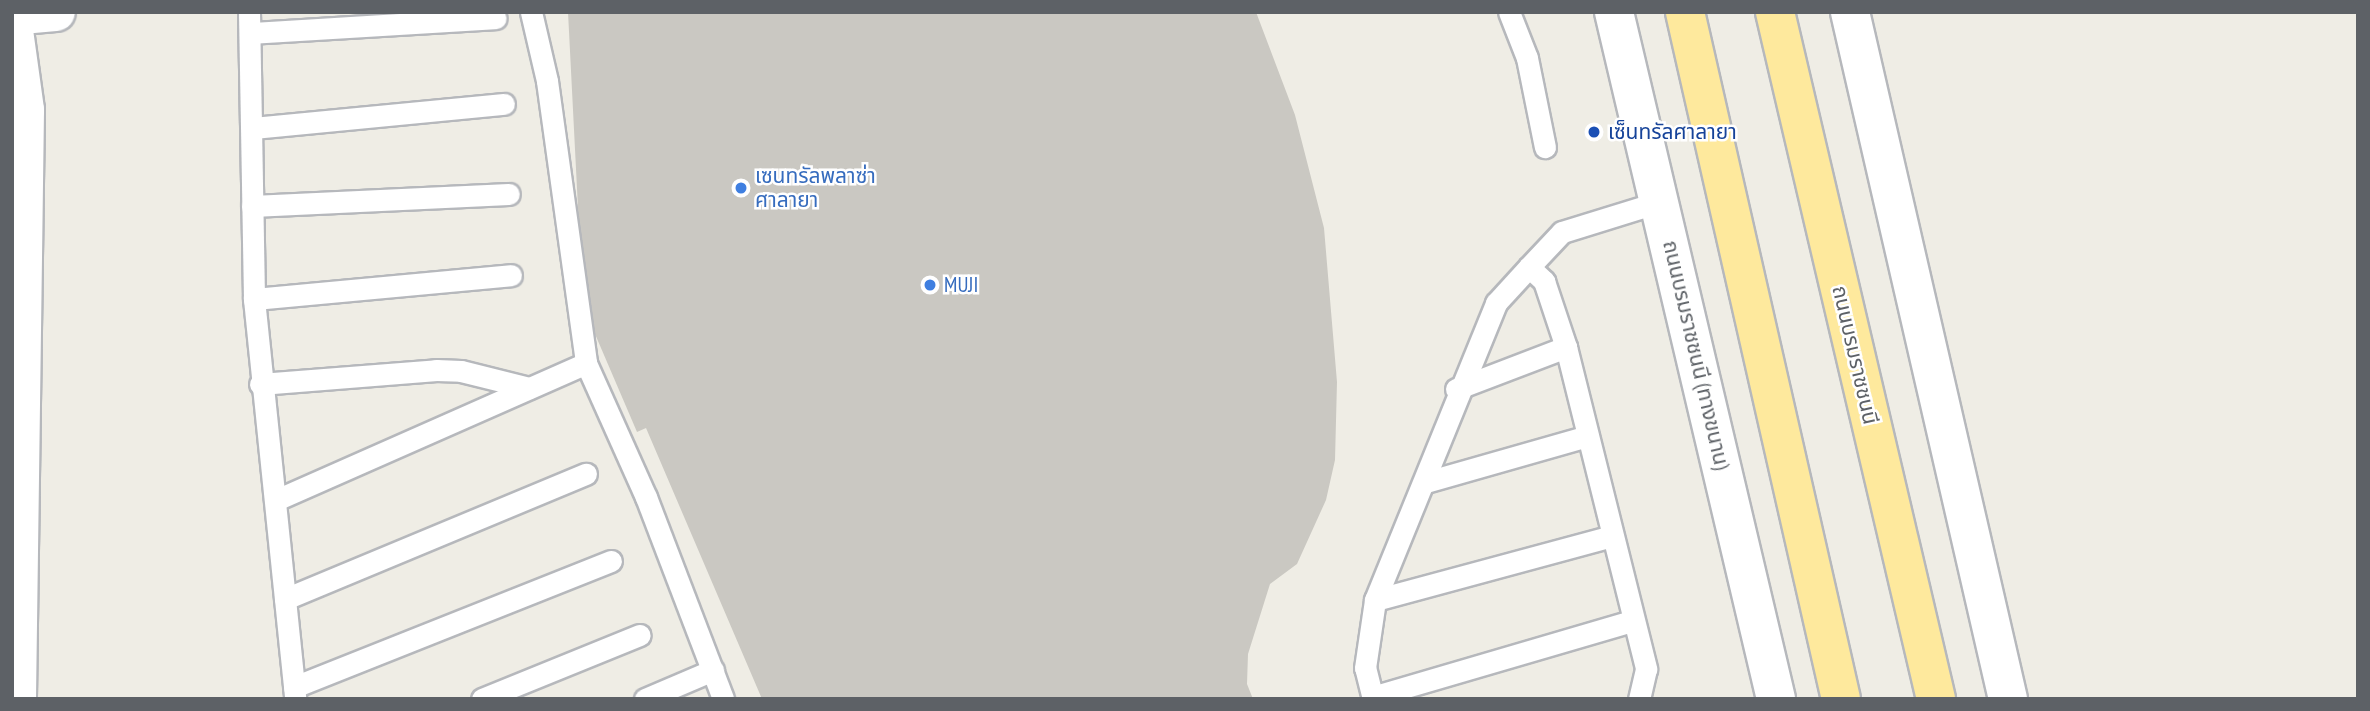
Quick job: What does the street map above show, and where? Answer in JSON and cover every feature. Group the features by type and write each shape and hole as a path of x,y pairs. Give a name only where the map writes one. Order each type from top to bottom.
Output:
{"highway":[{"path":"1685,12 1841,699"},
{"name":"ถนนบรมราชชนนี","path":"1774,12 1936,699"}],"main road":[{"path":"18,699 18,278 25,110 12,16 56,12"},
{"name":"ถนนบรมราชชนนี (ทางขนาน)","path":"1614,12 1776,699"},
{"path":"1850,12 2008,699"}],"lane":[{"path":"531,12 547,81 586,363 646,497 723,699"},
{"path":"1509,12 1527,58 1545,146"},
{"path":"496,18 250,22 254,299 260,384 276,500 295,693 611,561"},
{"path":"253,128 504,104"},
{"path":"252,206 509,194"},
{"path":"1632,621 1372,698 1365,668 1375,600 1426,482 1456,389 1496,303 1562,232 1659,202"},
{"path":"1529,267 1544,281 1566,347 1632,621 1646,668 1639,699"},
{"path":"254,299 511,275"},
{"path":"1456,389 1566,347"},
{"path":"276,500 586,363"},
{"path":"260,384 436,370 471,372 529,388"},
{"path":"1426,482 1588,436"},
{"path":"285,598 586,474"},
{"path":"1375,600 1612,536"},
{"path":"482,699 640,635"},
{"path":"645,699 713,670"}],"building":[{"path":"568,12 1256,12 1295,115 1324,228 1337,382 1335,460 1326,500 1297,564 1270,584 1248,654 1247,684 1253,699 762,699 646,428 637,432 583,306"}],"place":[{"name":"เซ็นทรัลศาลายา","path":"1594,132"},
{"name":"เซนทรัลพลาซ่า ศาลายา","path":"741,188"},
{"name":"MUJI","path":"930,285"}]}
